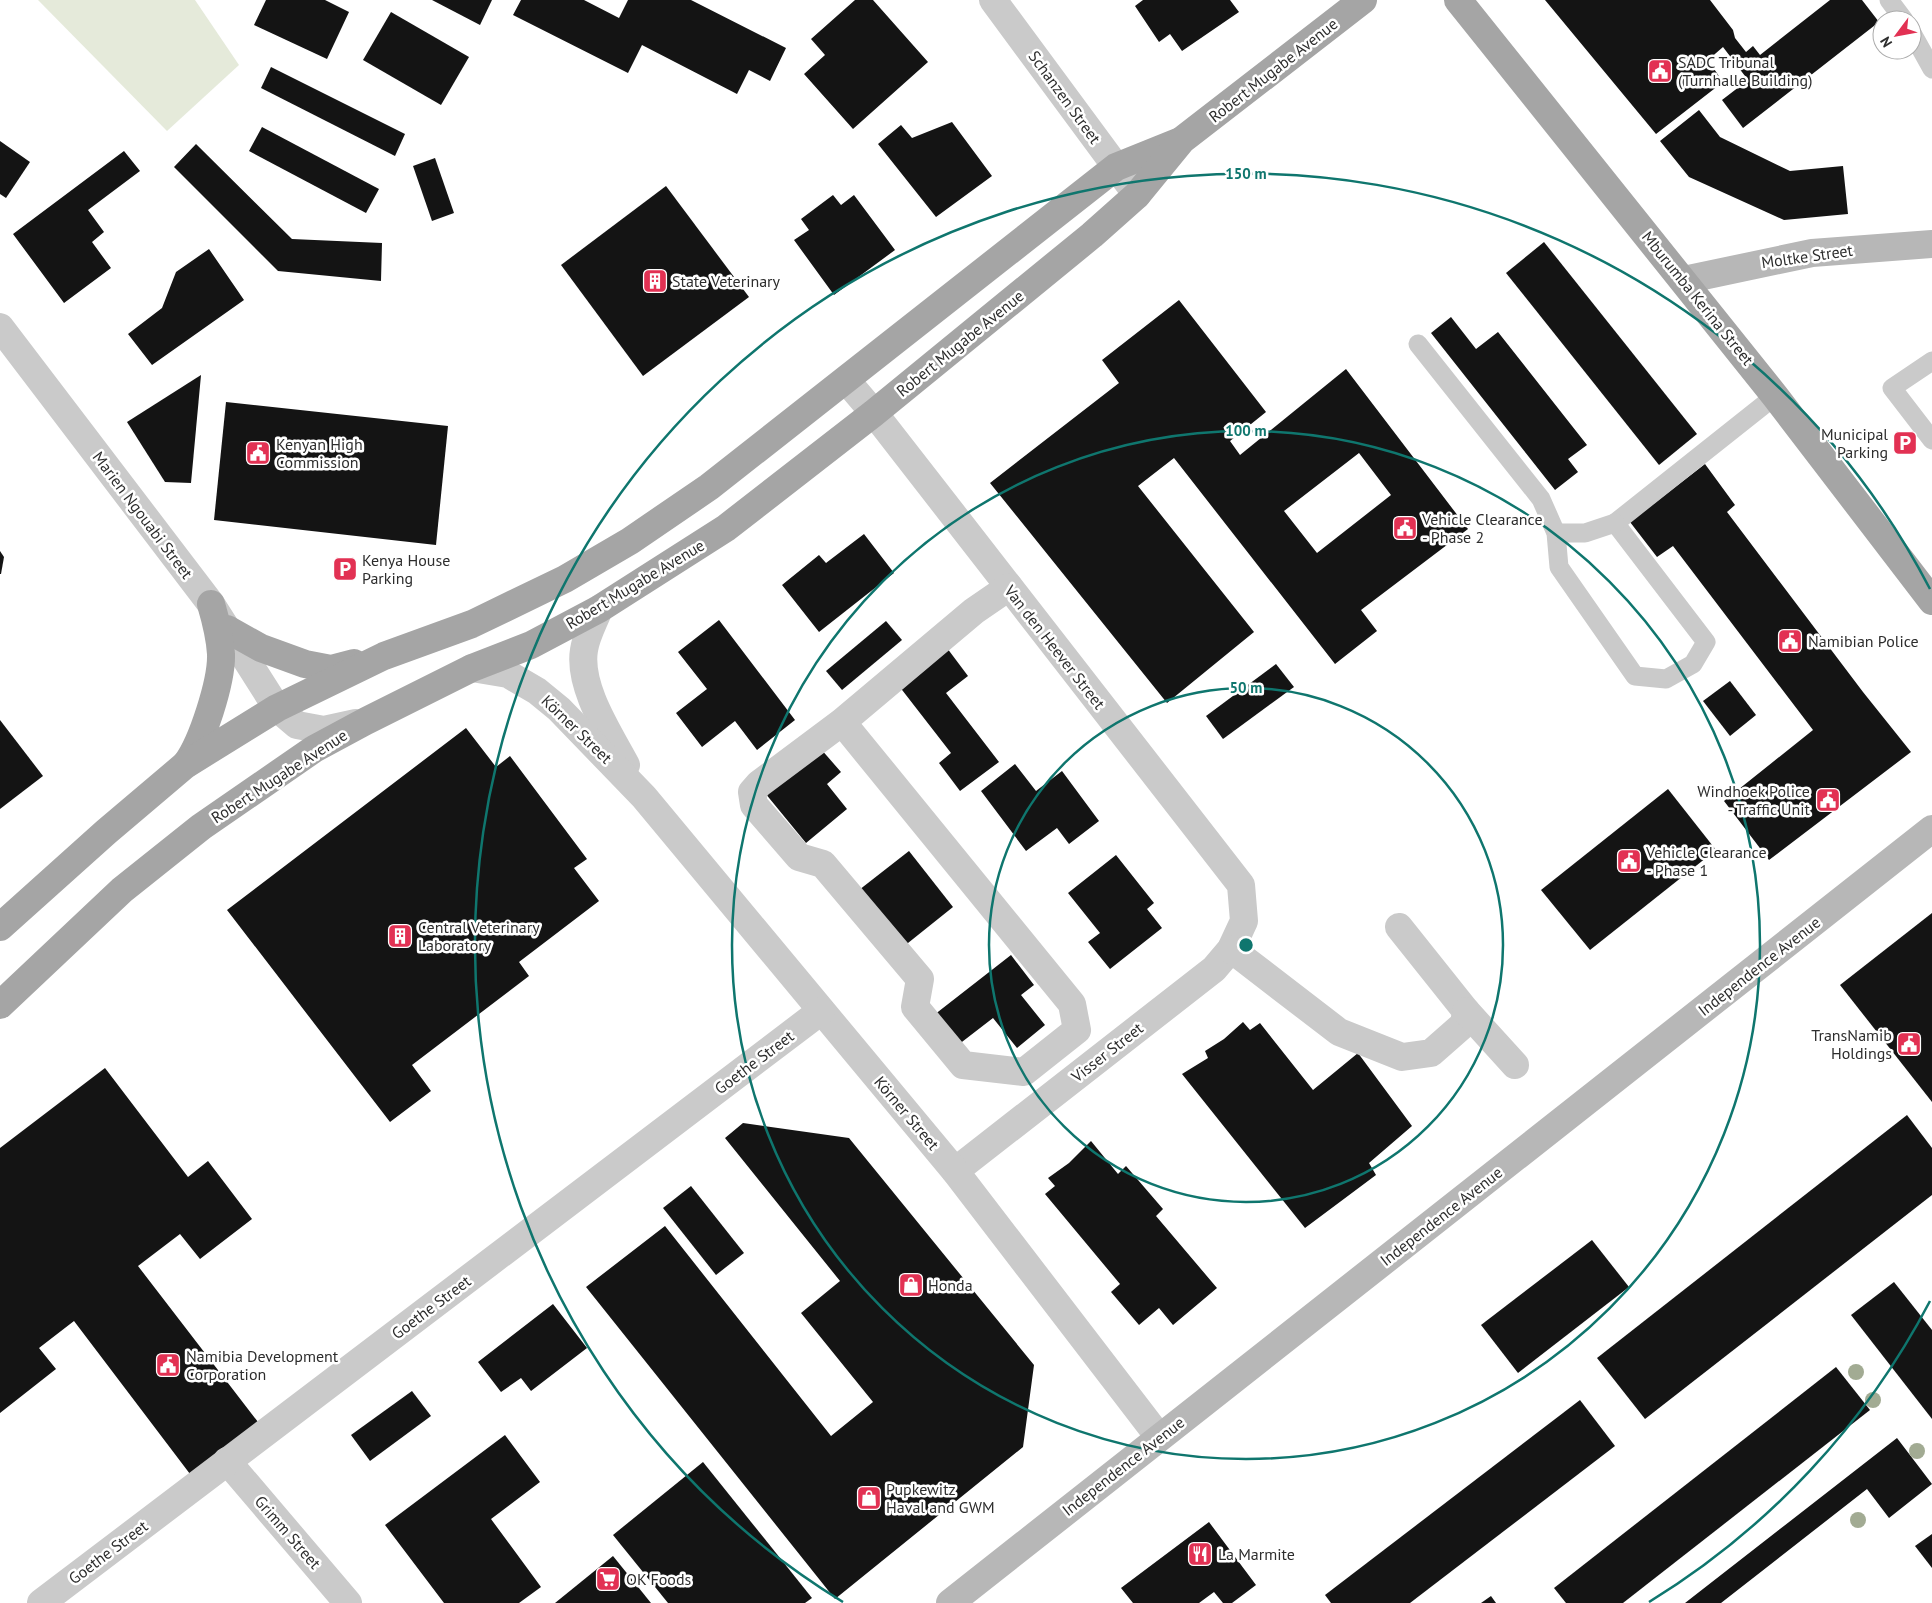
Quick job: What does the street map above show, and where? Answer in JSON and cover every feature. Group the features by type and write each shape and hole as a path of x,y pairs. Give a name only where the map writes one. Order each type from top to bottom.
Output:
{"main road":[{"name":"Robert Mugabe Avenue","path":"0,1005 122,890 201,827 314,749 472,668 531,644 599,610 726,528 874,413 1092,235 1137,195 1182,140 1363,0"},
{"name":"Mburumba Kerina Street","path":"1458,0 1684,280 1932,602"},
{"name":"Robert Mugabe Avenue","path":"0,927 106,832 185,765 277,708 384,656 472,624 565,579 630,541 709,487 1116,167 1182,140"},
{"name":"Moltke Street","path":"1684,280 1812,253 1932,244"},
{"path":"185,765 194,753 205,727 214,698 221,656 219,633 211,604"},
{"path":"227,629 261,648 305,664 331,669 384,656"},
{"name":"Independence Avenue","path":"950,1603 1932,829"}],"street":[{"name":"Schanzen Street","path":"993,0 1137,195"},
{"name":"Marien Ngouabi Street","path":"0,327 211,604 277,708 297,725 324,730 366,721"},
{"name":"Van den Heever Street","path":"846,380 874,413 1241,885 1244,921"},
{"path":"842,722 1072,1004 1077,1030 1024,1072 963,1065 915,1006 920,979 823,864 799,857 754,805 752,792 842,722 974,611 1009,587"},
{"name":"Körner Street","path":"599,610 584,648 583,672 599,714 644,797"},
{"name":"Körner Street","path":"472,668 508,674 537,691 559,709 644,797 955,1171 1159,1437"},
{"name":"Visser Street","path":"955,1171 1214,969 1232,948 1244,921"},
{"path":"1400,927 1466,1011 1515,1065"},
{"path":"1232,948 1339,1032 1402,1057 1431,1053 1464,1024 1466,1011"},
{"name":"Goethe Street","path":"41,1603 821,1011"},
{"name":"Grimm Street","path":"227,1461 348,1603"}],"lane":[{"path":"1922,50 1932,68"},
{"path":"1418,344 1541,499 1556,533 1559,567 1635,676 1666,679 1694,664 1706,642 1614,523"},
{"path":"1932,362 1892,388 1932,440"},
{"path":"1556,533 1586,533 1614,523 1775,396"}],"green space":[{"path":"38,0 195,0 239,65 167,131"}],"building":[{"path":"266,0 325,0 349,12 327,59 254,25"},
{"path":"432,0 492,0 480,25"},
{"path":"521,0 584,0 619,18 628,0 691,0 786,48 770,81 749,70 737,94 642,45 628,73 513,15"},
{"path":"855,0 873,0 928,62 853,129 804,74 825,55 811,39"},
{"path":"1143,0 1230,0 1239,12 1182,51 1170,34 1159,42 1135,6"},
{"name":"SADC Tribunal (Turnhalle Building)","path":"1545,0 1710,0 1733,30 1735,38 1746,52 1753,46 1760,55 1830,0 1862,0 1872,13 1872,27 1743,128 1722,100 1748,80 1723,47 1708,60 1723,82 1656,134"},
{"path":"391,12 469,57 441,105 363,60"},
{"path":"271,67 405,134 395,156 261,88"},
{"path":"1699,110 1720,137 1790,171 1843,166 1848,214 1784,220 1689,177 1660,141"},
{"path":"952,122 992,176 936,217 878,144 901,125 912,138"},
{"path":"262,127 379,189 366,213 249,151"},
{"path":"0,141 30,162 6,198 0,194"},
{"path":"196,144 292,239 382,243 381,281 278,271 174,167"},
{"path":"124,151 140,171 88,210 104,232 92,242 111,268 64,303 13,234"},
{"path":"435,158 454,213 432,221 413,166"},
{"name":"State Veterinary","path":"666,186 749,297 643,376 561,265"},
{"path":"833,195 841,205 854,195 895,250 834,295 794,240 809,230 801,219"},
{"path":"1544,242 1697,434 1659,465 1506,273"},
{"path":"209,249 244,300 152,365 128,334 162,308 176,272"},
{"path":"1179,300 1266,412 1230,441 1240,455 1346,369 1468,529 1361,610 1377,631 1335,664 1174,458 1138,486 1254,632 1167,703 990,483 1119,383 1102,360","holes":["1359,453 1391,495 1317,553 1284,511"]},
{"path":"1451,317 1476,349 1498,332 1587,445 1568,459 1578,472 1555,490 1431,333"},
{"path":"201,375 191,483 165,482 127,422"},
{"path":"226,402 448,426 436,545 214,520"},
{"path":"1705,464 1735,505 1727,512 1863,692 1911,752 1769,860 1724,801 1813,730 1673,546 1657,557 1630,522"},
{"path":"864,534 894,573 819,632 782,585 819,555 826,563"},
{"path":"0,551 4,557 1,574 0,574"},
{"path":"719,620 795,720 757,750 735,721 702,747 676,713 707,689 678,652"},
{"path":"886,621 902,640 842,690 826,671"},
{"path":"947,648 968,676 946,693 999,762 960,791 939,763 951,753 899,686"},
{"path":"1276,664 1294,687 1223,739 1206,716"},
{"path":"1730,681 1756,715 1730,736 1703,701"},
{"path":"0,720 43,776 0,809"},
{"name":"Central Veterinary Laboratory","path":"466,728 496,767 510,756 587,859 574,868 599,901 519,962 529,976 412,1065 431,1091 390,1122 227,910"},
{"path":"820,748 841,772 827,784 847,809 806,843 765,793"},
{"path":"1015,764 1036,791 1062,771 1099,821 1069,844 1057,828 1026,851 981,791"},
{"path":"1668,789 1716,850 1590,950 1541,890"},
{"path":"909,851 953,907 903,947 859,890"},
{"path":"1116,855 1154,903 1147,909 1162,928 1110,969 1088,942 1100,933 1068,893"},
{"name":"TransNamib Holdings","path":"1932,913 1932,1102 1840,985"},
{"path":"1011,955 1034,985 1021,995 1045,1025 1017,1048 993,1018 958,1045 934,1015"},
{"path":"1243,1022 1250,1030 1260,1023 1313,1090 1358,1053 1412,1126 1369,1163 1376,1175 1305,1228 1182,1074 1208,1058 1205,1051 1224,1039"},
{"path":"105,1068 188,1177 208,1161 252,1219 200,1259 180,1234 138,1266 258,1422 190,1474 74,1321 39,1348 56,1369 0,1413 0,1148"},
{"path":"1907,1115 1932,1148 1932,1195 1645,1419 1597,1358"},
{"path":"743,1123 849,1138 1034,1365 1023,1447 835,1599 586,1287 665,1226 831,1436 873,1402 801,1313 840,1281 725,1138"},
{"path":"1091,1141 1118,1174 1126,1166 1163,1209 1156,1216 1217,1288 1173,1325 1159,1308 1139,1325 1111,1292 1120,1284 1045,1194 1055,1186 1048,1178 1069,1163"},
{"path":"691,1186 744,1253 716,1275 663,1208"},
{"path":"1592,1240 1629,1287 1518,1373 1481,1325"},
{"path":"1894,1282 1932,1330 1932,1419 1851,1315"},
{"path":"553,1304 587,1348 531,1391 521,1378 501,1392 478,1362"},
{"path":"1836,1367 1870,1410 1623,1603 1566,1603 1554,1588"},
{"path":"412,1391 431,1416 370,1461 351,1435"},
{"path":"1580,1400 1615,1446 1410,1603 1331,1603 1325,1595"},
{"path":"505,1435 540,1482 491,1519 541,1587 519,1603 444,1603 385,1525"},
{"path":"1897,1438 1932,1484 1889,1518 1867,1489 1721,1603 1685,1603"},
{"path":"703,1462 812,1598 805,1603 668,1603 613,1535"},
{"name":"La Marmite","path":"1209,1522 1256,1585 1232,1603 1223,1603 1214,1592 1199,1603 1133,1603 1121,1588"},
{"path":"1932,1534 1932,1568 1915,1546"},
{"name":"OK Foods","path":"613,1556 651,1603 555,1603"},
{"path":"1491,1596 1496,1603 1481,1603"}],"place":[{"name":"SADC Tribunal (Turnhalle Building)","path":"1660,71"},
{"name":"State Veterinary","path":"655,281"},
{"name":"Municipal Parking","path":"1905,443"},
{"name":"Kenyan High Commission","path":"258,453"},
{"name":"Vehicle Clearance - Phase 2","path":"1405,528"},
{"name":"Kenya House Parking","path":"345,569"},
{"name":"Namibian Police","path":"1790,641"},
{"name":"Windhoek Police - Traffic Unit","path":"1828,800"},
{"name":"Vehicle Clearance - Phase 1","path":"1629,861"},
{"name":"Central Veterinary Laboratory","path":"400,936"},
{"name":"TransNamib Holdings","path":"1909,1044"},
{"name":"Honda","path":"911,1285"},
{"name":"Namibia Development Corporation","path":"168,1365"},
{"name":"Pupkewitz Haval and GWM","path":"869,1498"},
{"name":"La Marmite","path":"1200,1554"},
{"name":"OK Foods","path":"608,1579"}]}
